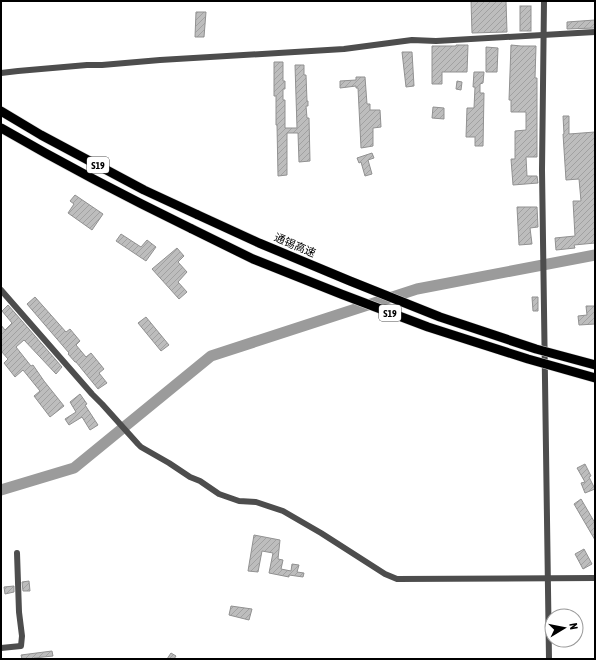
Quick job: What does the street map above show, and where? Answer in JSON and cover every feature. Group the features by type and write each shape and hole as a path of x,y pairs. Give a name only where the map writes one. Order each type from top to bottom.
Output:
{"highway":[{"name":"通锡高速","path":"1,111 41,135 144,190 259,243 440,317 536,349 595,365"},
{"name":"S19","path":"1,128 51,157 150,209 253,259 428,327 528,359 595,378"}],"street":[{"path":"544,1 542,170 549,659"},
{"path":"1,73 87,65 344,49 412,40 436,41 595,32"},
{"path":"1,290 92,394 141,447 190,477 200,481 219,494 239,501 256,502 283,511 397,580 595,578"},
{"path":"1,648 21,646 22,636 19,612 17,553"}],"building":[{"path":"471,1 506,1 507,32 472,33"},
{"path":"520,6 531,6 531,31 520,31"},
{"path":"196,12 206,12 204,37 195,37"},
{"path":"595,20 595,28 567,29 567,22"},
{"path":"468,45 467,72 442,72 442,84 432,84 432,46"},
{"path":"511,45 536,46 535,78 537,78 537,157 526,157 527,176 537,176 538,183 513,185 511,159 515,159 515,131 526,130 526,112 511,112 511,100 509,100"},
{"path":"486,47 498,48 497,72 486,72"},
{"path":"402,52 412,52 414,86 406,87"},
{"path":"274,62 283,62 283,81 285,81 283,100 285,100 285,128 297,128 295,65 304,65 308,101 308,106 306,106 307,118 309,118 310,161 299,162 298,133 287,133 287,175 278,176 276,96 274,96"},
{"path":"474,72 484,72 483,83 480,84 480,93 484,93 483,146 475,146 475,137 466,137 467,108 474,108"},
{"path":"356,77 365,77 367,104 370,104 370,110 380,110 381,127 373,128 373,146 361,148 358,88 356,88 356,86 340,88 340,81 356,80"},
{"path":"457,81 462,82 461,90 456,89"},
{"path":"433,107 444,108 444,119 432,118"},
{"path":"563,116 569,116 569,134 595,132 595,243 574,245 575,248 556,250 555,238 575,236 573,201 581,201 579,179 566,180"},
{"path":"372,153 374,158 368,160 372,174 365,176 361,162 359,163 357,158"},
{"path":"75,195 103,214 92,230 68,213 74,204 70,201"},
{"path":"517,207 537,207 538,227 530,228 532,244 519,245"},
{"path":"121,234 141,247 147,240 156,247 146,261 116,241"},
{"path":"177,248 184,256 178,262 187,272 178,282 187,292 179,299 152,269"},
{"path":"35,297 66,332 70,329 80,341 76,345 86,357 91,353 104,369 99,373 107,383 98,389 68,354 69,353 27,304"},
{"path":"532,297 538,297 538,311 533,311"},
{"path":"8,305 62,367 56,374 24,340 16,347 31,366 33,365 64,406 50,417 34,396 40,391 23,370 15,377 4,363 8,359 1,351 1,325 5,330 12,323 2,311"},
{"path":"586,306 595,306 595,324 579,325 578,316 587,315"},
{"path":"146,317 169,345 161,351 138,323"},
{"path":"80,394 98,425 90,430 82,417 69,425 65,419 76,412 70,402"},
{"path":"585,464 595,489 585,493 581,483 585,482 577,468"},
{"path":"581,499 595,523 595,540 574,504"},
{"path":"254,535 280,540 278,559 283,560 281,569 291,571 292,564 299,565 297,572 304,573 303,577 289,575 289,577 269,573 273,553 262,551 258,572 248,571"},
{"path":"584,549 592,564 583,569 575,554"},
{"path":"29,581 30,591 23,591 22,582"},
{"path":"14,586 14,592 5,594 4,587"},
{"path":"231,606 252,609 249,620 229,615"},
{"path":"52,651 53,656 34,659 22,659 21,655"},
{"path":"171,653 176,656 174,659 167,659"}],"waterway":[{"path":"1,490 74,468 211,356 417,289 595,255"}]}
